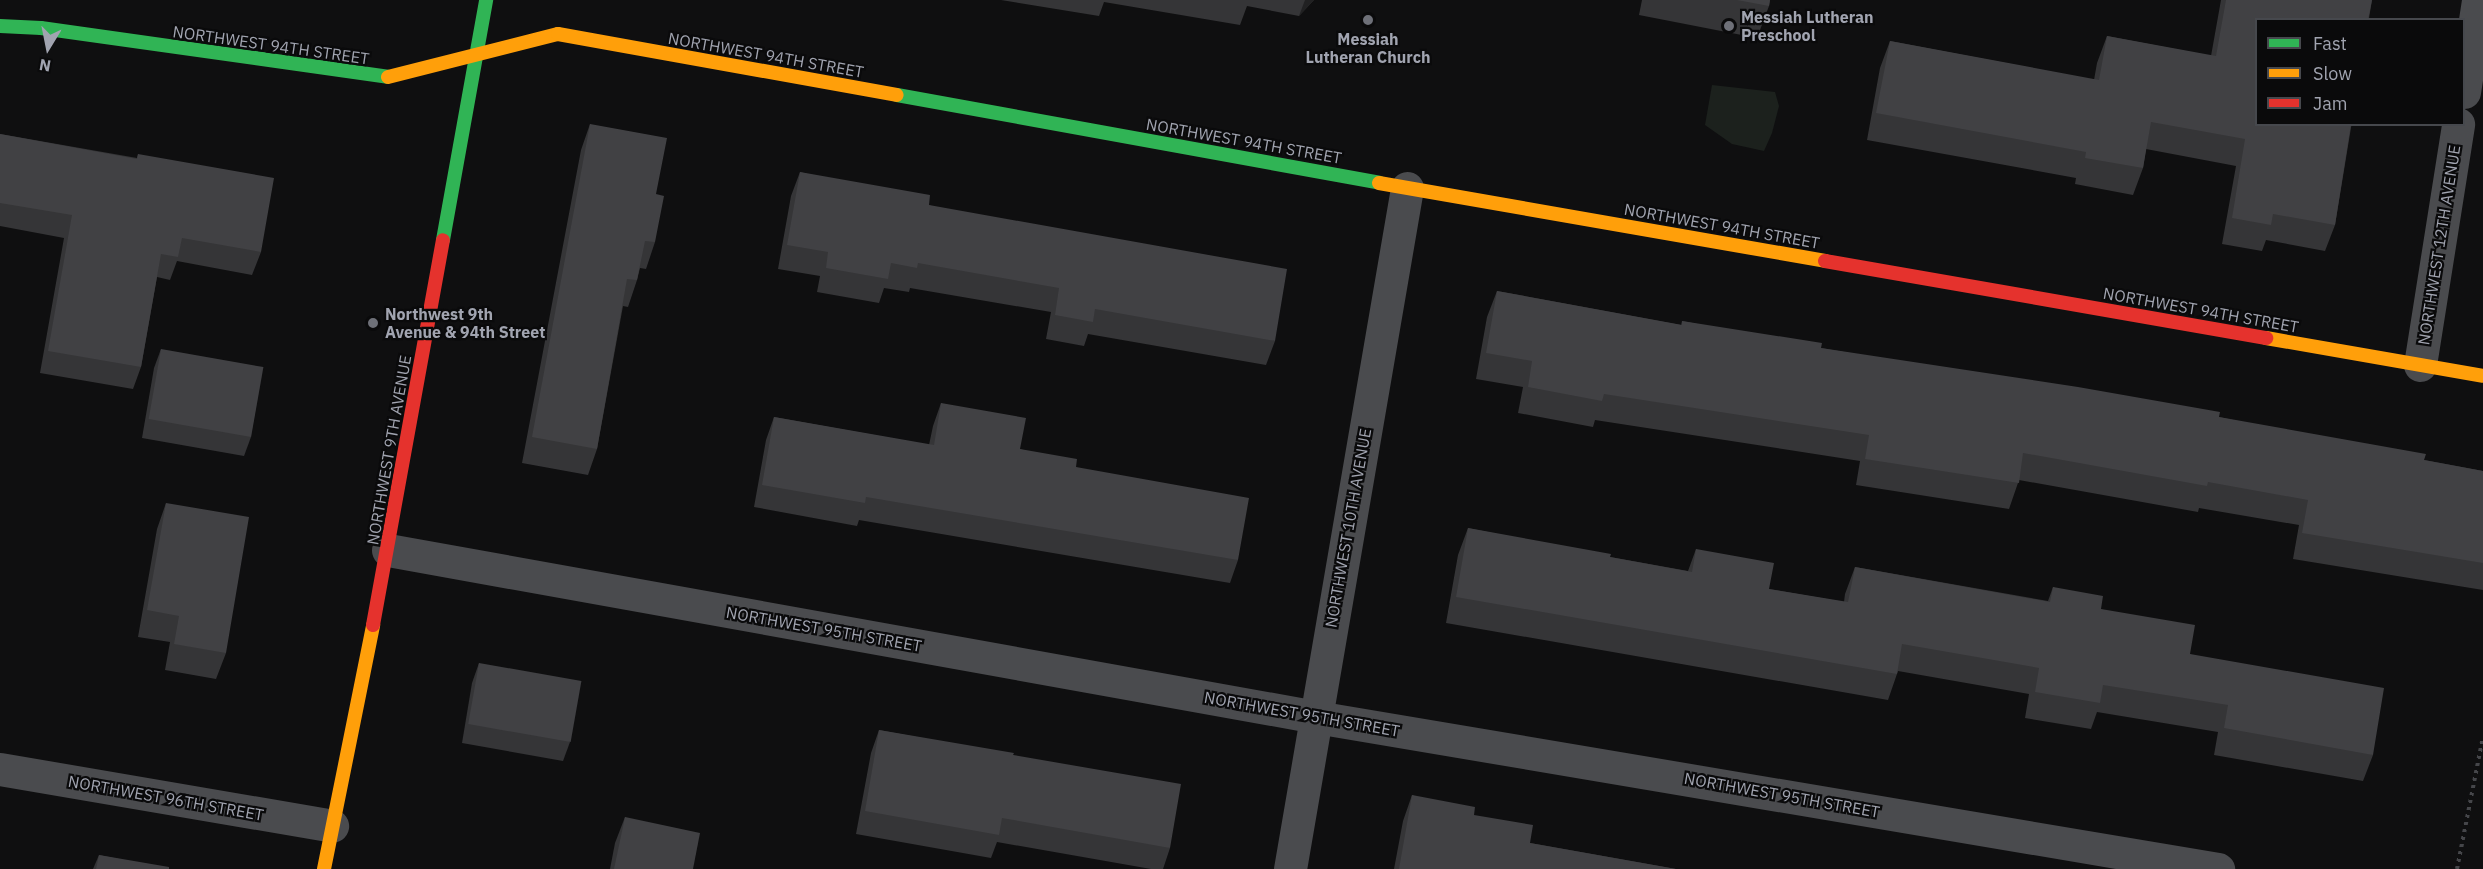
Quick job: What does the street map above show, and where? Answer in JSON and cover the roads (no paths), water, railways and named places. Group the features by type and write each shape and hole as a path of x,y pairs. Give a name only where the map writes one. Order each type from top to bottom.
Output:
{"street":[{"name":"NORTHWEST 9TH AVENUE","path":"324,869 388,550 474,55 486,0"},
{"path":"2465,80 2478,0"},
{"name":"NORTHWEST 94TH STREET","path":"0,26 41,28 384,78 558,34 1407,188 2483,376"},
{"name":"NORTHWEST 12TH AVENUE","path":"2420,365 2458,126"},
{"name":"NORTHWEST 10TH AVENUE","path":"1290,869 1407,188"},
{"name":"NORTHWEST 95TH STREET","path":"388,550 2127,861 2218,869"},
{"name":"NORTHWEST 96TH STREET","path":"0,769 332,826"}],"place":[{"name":"Messiah Lutheran Church","path":"1368,20"},
{"name":"Messiah Lutheran Preschool","path":"1729,26"},
{"name":"Northwest 9th Avenue & 94th Street","path":"373,323"}]}
